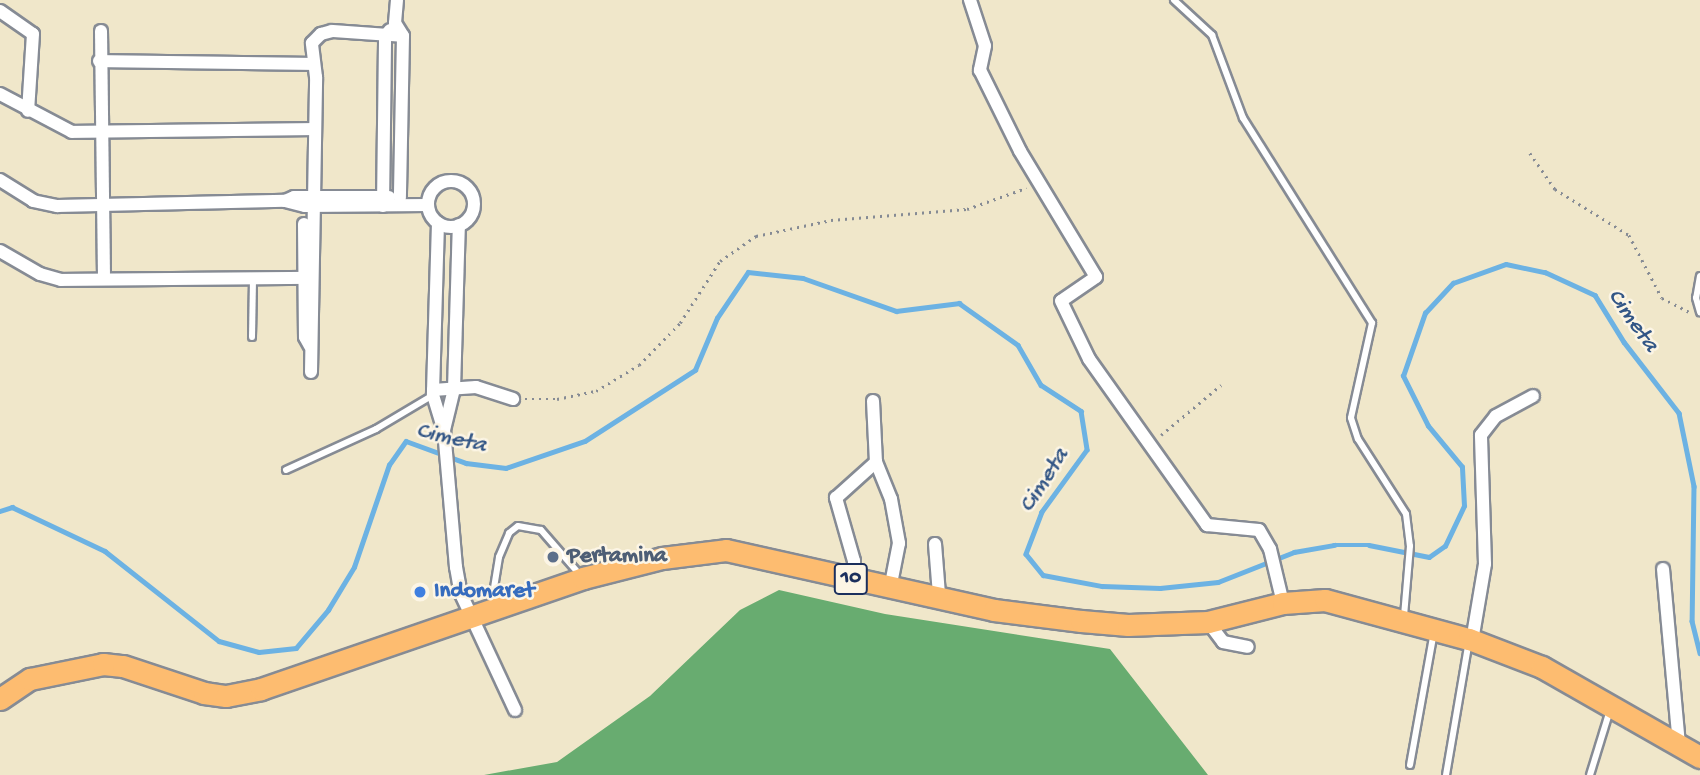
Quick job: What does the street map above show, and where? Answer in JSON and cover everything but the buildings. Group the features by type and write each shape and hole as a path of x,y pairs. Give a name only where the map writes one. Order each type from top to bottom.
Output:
{"highway":[{"name":"10","path":"0,699 30,679 103,664 123,666 204,693 243,693 309,675 583,578 662,558 726,550 890,589 939,595 994,610 1128,625 1208,622 1283,603 1325,600 1471,640 1542,667 1700,757"}],"street":[{"path":"383,202 385,36 395,23 397,0"},
{"path":"970,0 985,46 980,70 1038,183 1096,277 1061,300 1089,359 1207,525 1259,530 1270,549 1283,603"},
{"path":"0,11 33,34 29,111"},
{"path":"395,23 403,36 400,198"},
{"path":"101,31 99,131 104,279"},
{"path":"311,372 308,278 309,129 316,77 311,67 312,43 321,34 403,36"},
{"path":"99,61 311,67"},
{"path":"0,94 64,131 309,129"},
{"path":"0,180 42,204 101,206 285,201 428,202"},
{"path":"428,202 442,183 456,181 468,189 473,209 459,225 454,389 444,430"},
{"path":"383,202 400,198 428,202"},
{"path":"428,202 438,223 433,392 444,430 456,567 481,612 515,710"},
{"path":"438,223 459,225"},
{"path":"0,251 52,278 308,278"},
{"path":"433,392 483,388 513,399"},
{"path":"1471,640 1485,564 1481,435 1496,416 1533,396"},
{"path":"873,401 876,462 891,499 899,543 890,589"},
{"path":"854,580 854,561 836,499 839,491 876,462"},
{"path":"935,544 939,595"},
{"path":"1663,569 1679,744"},
{"path":"1208,622 1223,642 1248,647"}],"lane":[{"path":"1174,0 1212,35 1243,118 1311,233 1364,304 1372,323 1351,418 1358,439 1406,514 1410,546 1403,623"},
{"path":"1700,276 1696,298 1700,312"},
{"path":"252,337 254,277"},
{"path":"286,470 376,429 433,392"},
{"path":"481,612 509,533 518,526 541,530 583,578"},
{"path":"1410,765 1434,631"},
{"path":"1446,775 1471,640"},
{"path":"1590,775 1610,708"}],"path":[{"path":"1530,153 1540,174 1555,189 1629,235 1662,298 1684,312 1700,312"},
{"path":"513,399 557,399 596,391 639,365 680,323 720,261 756,236 831,220 967,209 1038,183"},
{"path":"1149,443 1221,385"}],"green space":[{"path":"779,590 885,614 1110,649 1208,775 484,775 557,762 650,696 740,610"}],"waterway":[{"name":"Cimeta","path":"0,511 12,507 105,551 219,641 259,652 296,648 328,610 354,567 389,465 406,441 466,463 506,468 585,441 695,370 717,318 748,272 803,278 896,311 959,303 1018,345 1041,385 1081,411 1087,450 1042,512 1026,554 1043,575 1102,586 1160,588 1218,582 1294,552 1334,545 1369,545 1429,557 1445,546 1464,506 1462,467 1428,426 1403,376 1425,313 1453,283 1506,264 1545,272 1595,295 1624,342 1679,413 1694,486 1692,621 1700,653"}],"place":[{"name":"Pertamina","path":"553,557"},
{"name":"Indomaret","path":"420,592"}]}
